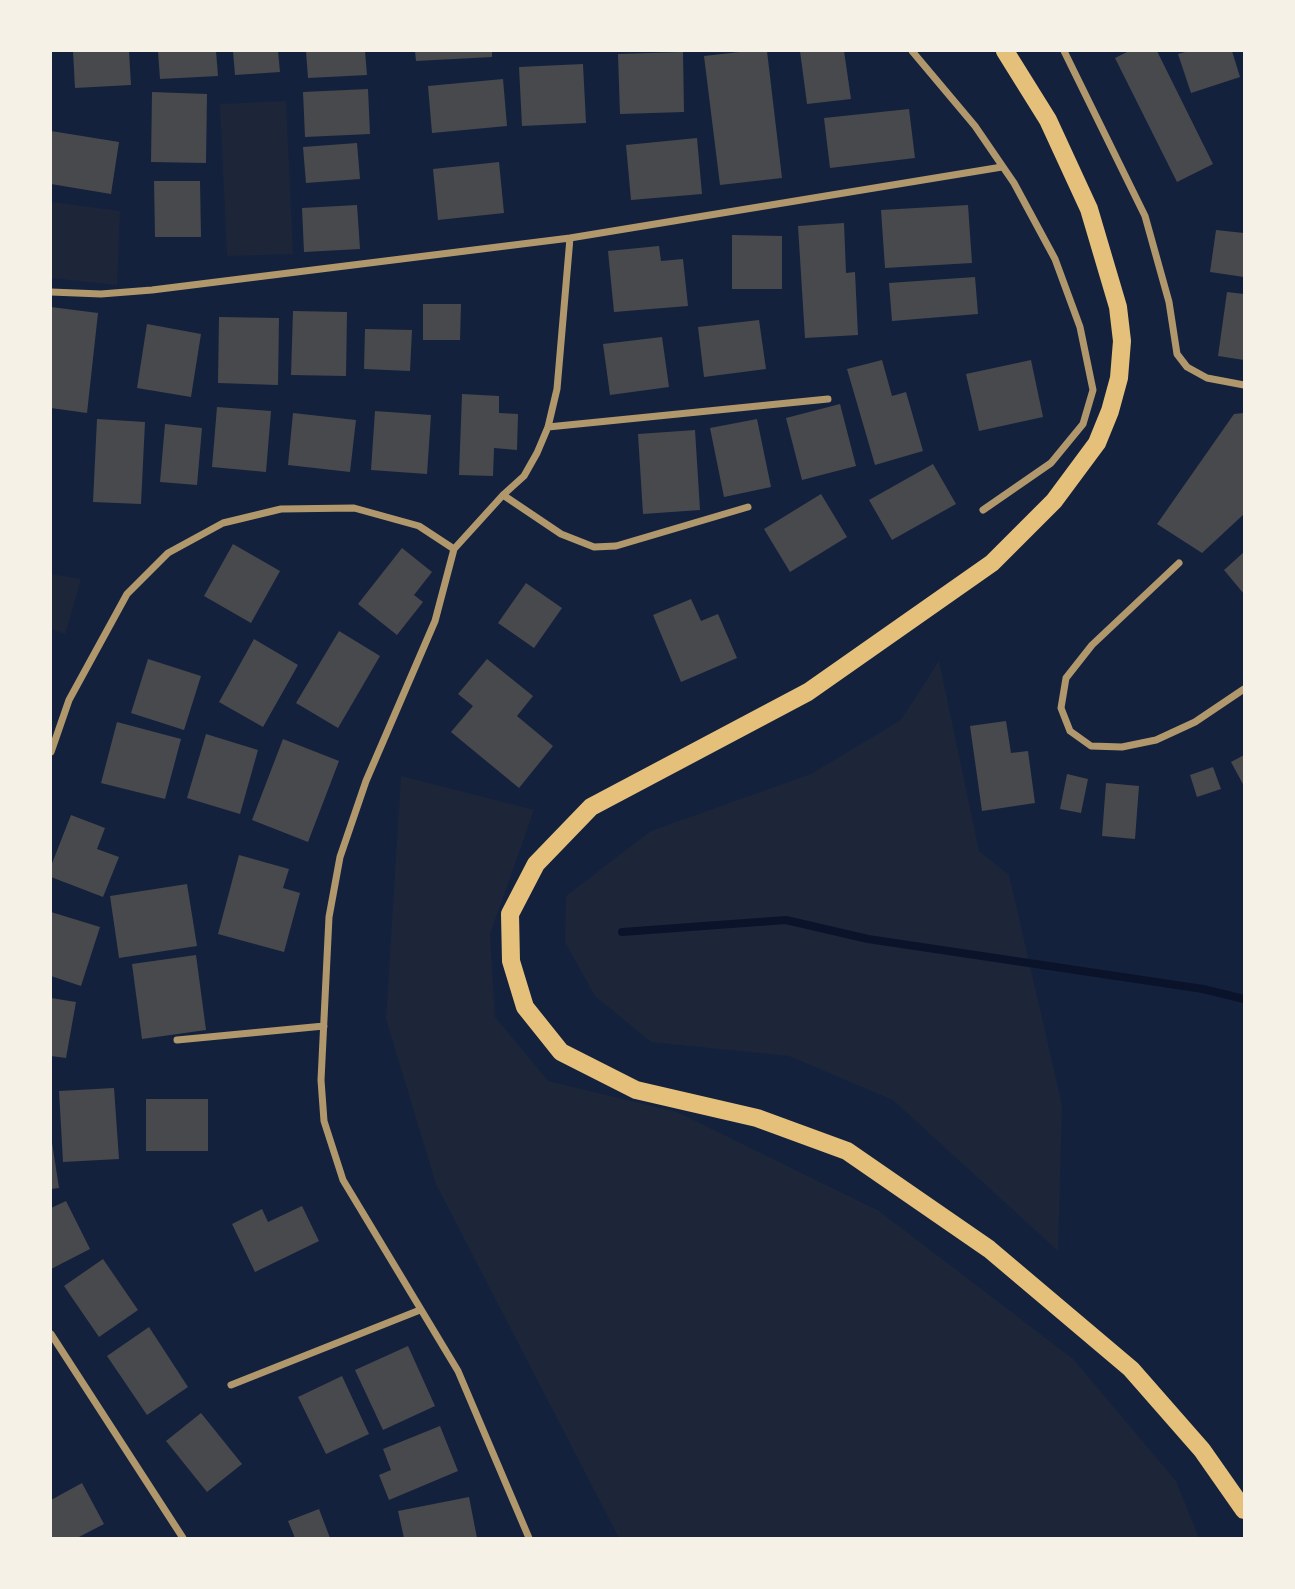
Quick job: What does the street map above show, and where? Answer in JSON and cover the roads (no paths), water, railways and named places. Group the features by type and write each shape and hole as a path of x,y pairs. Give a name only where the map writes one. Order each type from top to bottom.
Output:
{"main road":[{"path":"1005,51 1048,120 1089,209 1118,307 1122,341 1119,377 1110,411 1097,443 1054,500 992,563 808,692 591,807 536,863 510,914 511,961 525,1007 561,1052 636,1090 757,1118 846,1150 989,1249 1131,1369 1202,1450 1244,1510"}],"street":[{"path":"912,51 975,126 1055,259 1080,327 1093,390 1083,424 1051,463 982,510"},
{"path":"1063,51 1146,216 1169,302 1178,354 1187,367 1207,378 1244,385"},
{"path":"51,292 101,294 152,290 570,238 1002,167"},
{"path":"530,1538 458,1371 343,1180 324,1121 321,1080 329,917 340,858 366,781 435,621 454,549 524,476 548,427 558,389 570,238"},
{"path":"548,427 828,399"},
{"path":"503,495 561,534 594,547 616,546 748,507"},
{"path":"51,752 69,700 127,594 168,553 223,523 281,509 354,508 419,526 454,549"},
{"path":"1179,564 1092,645 1066,678 1061,708 1070,731 1091,746 1122,747 1156,740 1195,722 1244,689"},
{"path":"177,1040 324,1026"},
{"path":"231,1385 420,1310"},
{"path":"51,1334 183,1538"}],"waterway":[{"path":"622,932 786,920 868,939 1203,989 1244,999"}]}
